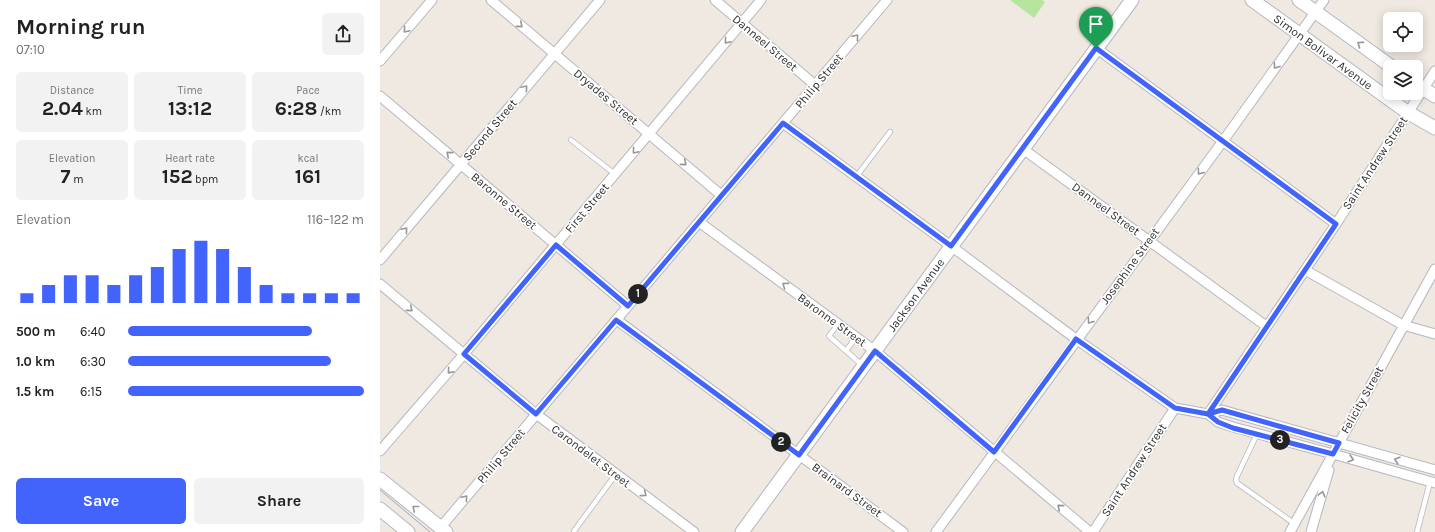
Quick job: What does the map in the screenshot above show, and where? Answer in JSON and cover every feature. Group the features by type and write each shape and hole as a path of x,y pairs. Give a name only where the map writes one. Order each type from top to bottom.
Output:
{"street":[{"path":"380,61 432,0"},
{"name":"Dryades Street","path":"491,0 721,195"},
{"name":"Second Street","path":"380,260 600,0"},
{"name":"Danneel Street","path":"715,0 815,85"},
{"name":"First Street","path":"380,451 464,354 761,0"},
{"name":"Philip Street","path":"443,530 536,414 887,0"},
{"name":"Jackson Avenue","path":"742,532 1132,0"},
{"name":"Simon Bolivar Avenue","path":"1252,0 1407,112 1435,128"},
{"path":"1299,0 1383,61"},
{"name":"Josephine Street","path":"936,532 1076,339 1223,141 1324,0"},
{"path":"1096,48 1336,224"},
{"name":"Saint Andrew Street","path":"1423,83 1435,71"},
{"path":"1423,89 1435,96"},
{"name":"Baronne Street","path":"380,96 628,306"},
{"name":"Saint Andrew Street","path":"1208,414 1336,224 1407,112 1413,100"},
{"path":"783,123 1076,339 1175,408 1208,414 1222,410 1435,470"},
{"name":"Danneel Street","path":"1023,149 1266,326"},
{"name":"Baronne Street","path":"699,222 875,351 1091,532"},
{"name":"Felicity Street","path":"1293,528 1435,269"},
{"path":"1305,270 1403,326 1435,334"},
{"name":"Carondelet Street","path":"380,284 536,414 694,532"},
{"name":"Brainard Street","path":"616,320 903,532"},
{"name":"Saint Andrew Street","path":"1091,532 1175,408"},
{"path":"1208,414 1218,422 1257,434 1432,482"},
{"path":"1311,532 1333,454"},
{"path":"380,479 443,530"},
{"path":"380,509 408,532"}],"lane":[{"path":"856,177 890,132"},
{"path":"571,140 615,174"},
{"path":"838,324 829,336 863,367"},
{"path":"846,351 856,337"},
{"path":"1257,434 1237,476 1237,483 1293,528"},
{"path":"574,531 616,474"},
{"path":"1417,532 1432,482"}],"green space":[{"path":"1010,0 1042,0 1045,2 1034,18"}],"tram line":[{"path":"380,490 430,532"}],"route":[{"path":"1096,48 951,246 783,123 628,306 556,245 464,354 536,414 616,320 799,455 875,351 994,452 1076,339 1175,408 1208,414 1218,422 1233,428 1333,454 1339,443 1222,410 1208,414 1336,224 1096,48"}]}
